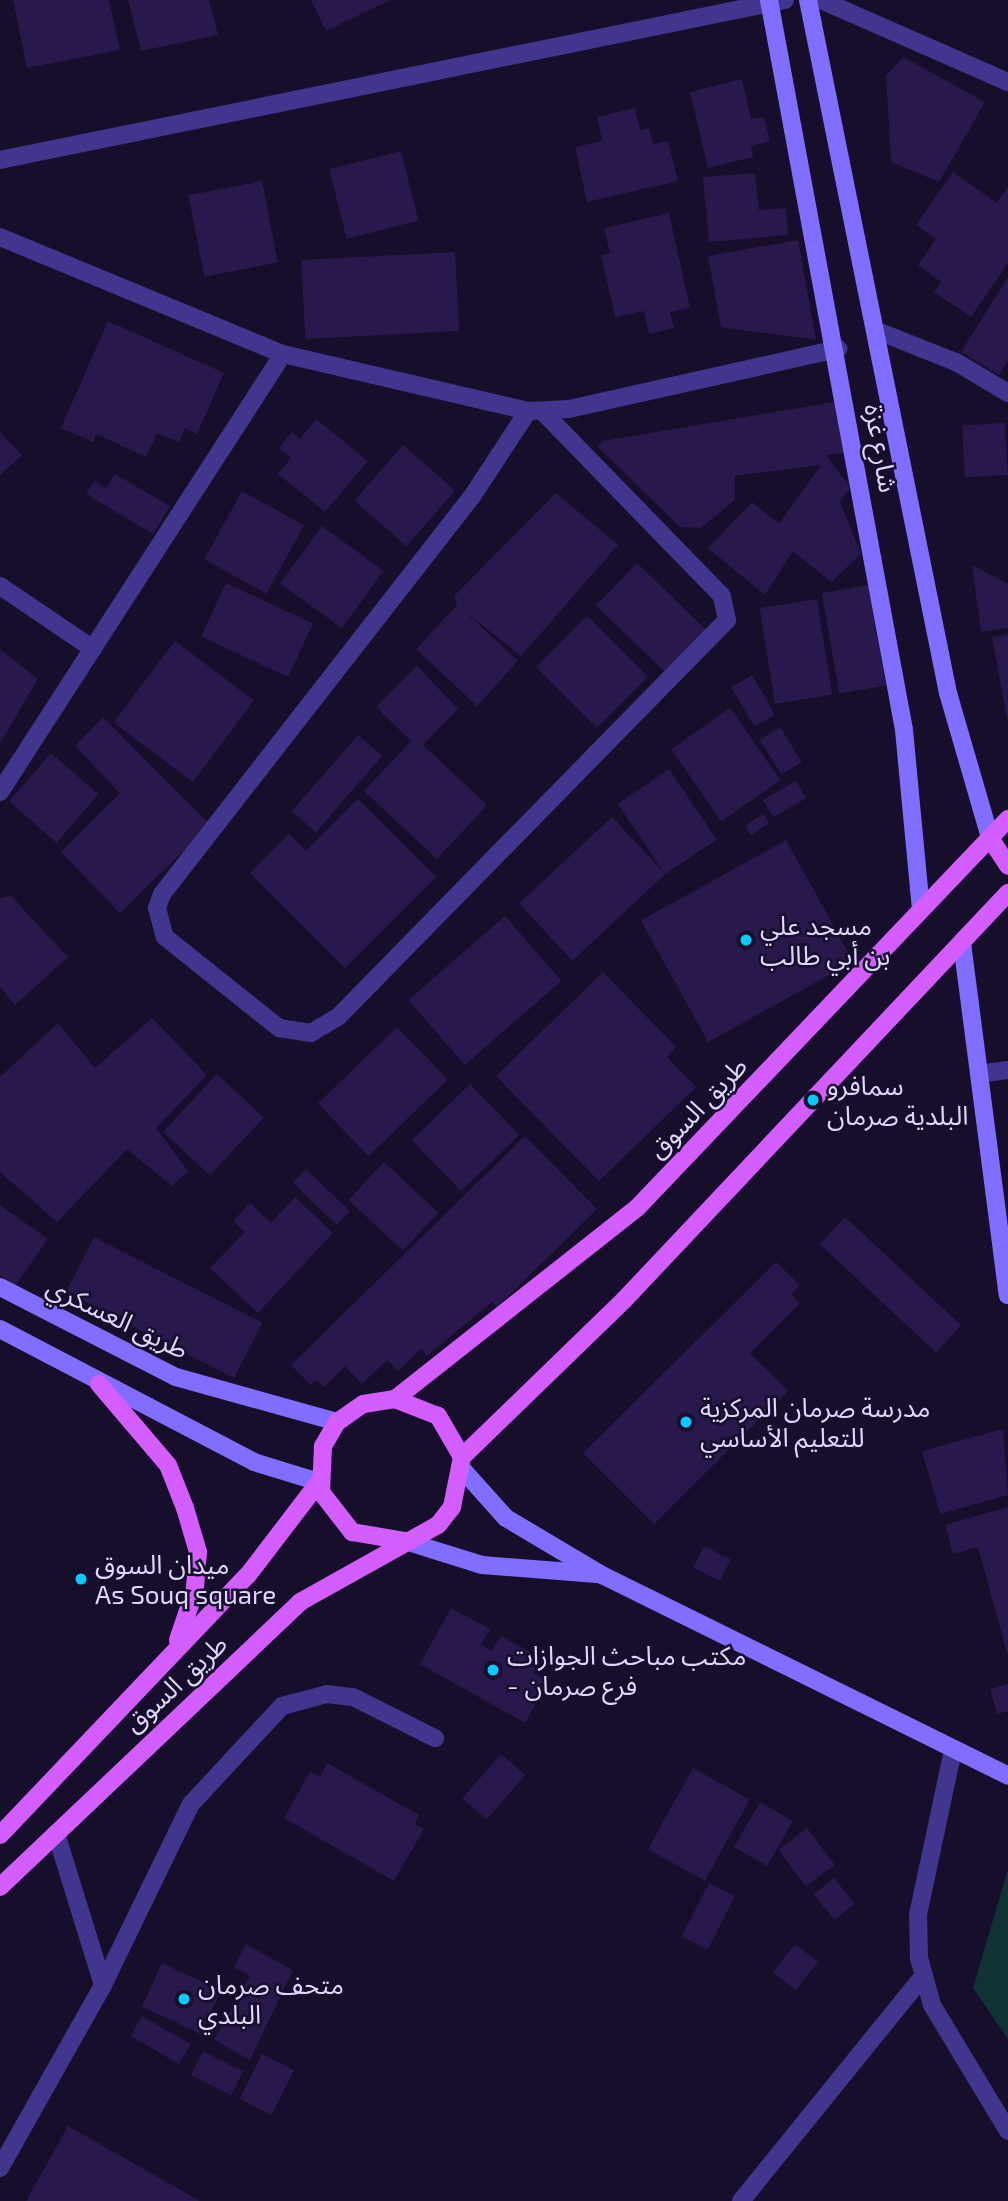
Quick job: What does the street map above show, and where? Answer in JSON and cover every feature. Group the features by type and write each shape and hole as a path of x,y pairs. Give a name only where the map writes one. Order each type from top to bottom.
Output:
{"main road":[{"name":"طريق السوق","path":"395,1399 637,1208 1008,819"},
{"path":"990,838 1008,866"},
{"path":"462,1463 438,1416 395,1399 363,1404 337,1422 323,1446 319,1482 337,1517 352,1532 405,1541 438,1524 452,1507 462,1463 624,1300 1008,893"},
{"path":"99,1384 168,1465 198,1552 195,1590 170,1654"},
{"name":"طريق السوق","path":"0,1835 248,1575 319,1482"},
{"name":"طريق السوق","path":"0,1887 300,1602 405,1541"}],"street":[{"name":"شارع غزة","path":"808,0 948,693 990,838"},
{"path":"821,0 1008,82"},
{"name":"شارع غزة","path":"775,2 904,730 921,909"},
{"path":"0,160 775,2"},
{"path":"0,237 283,354 535,411 838,349"},
{"path":"875,330 956,362 1008,393"},
{"path":"0,792 283,354"},
{"path":"535,411 722,596 727,620 338,1017 311,1033 279,1028 164,937 158,908 162,894 473,495 535,411"},
{"path":"0,586 93,649"},
{"path":"962,943 1008,1296"},
{"path":"979,1074 1008,1070"},
{"name":"طريق العسكري","path":"0,1287 176,1377 337,1422"},
{"path":"2,1334 254,1462 319,1482"},
{"path":"462,1463 506,1518 602,1575 1008,1776"},
{"path":"405,1541 482,1564 602,1575"},
{"path":"0,2168 103,1985 185,1813 282,1706 327,1694 353,1697 435,1738"},
{"path":"953,1750 918,1914 924,1975 932,2005 1008,2131"},
{"path":"56,1833 103,1985"},
{"path":"741,2201 924,1975"}],"green space":[{"path":"1008,1869 1008,2039 973,1988"}],"building":[{"path":"13,0 109,0 120,50 27,68"},
{"path":"128,0 209,0 218,35 141,51"},
{"path":"311,0 390,0 326,31"},
{"path":"903,57 985,102 939,182 891,162 886,75"},
{"path":"742,79 751,119 764,117 770,141 751,146 753,157 708,168 690,92"},
{"path":"635,108 640,130 649,128 653,144 668,141 678,181 587,202 575,147 602,141 597,117"},
{"path":"401,151 418,221 347,239 329,169"},
{"path":"953,172 997,203 1008,186 1008,263 971,317 934,292 941,282 918,265 936,239 916,225"},
{"path":"755,173 759,210 786,208 788,235 709,242 703,177"},
{"path":"262,181 278,262 204,277 188,195"},
{"path":"669,213 690,308 670,312 674,328 649,334 644,311 615,317 601,255 610,253 604,228"},
{"path":"798,240 816,340 721,327 708,256"},
{"path":"455,252 459,331 305,339 301,260"},
{"path":"1008,277 1008,361 999,375 961,352"},
{"path":"108,321 224,373 197,434 185,428 179,442 157,433 146,457 96,434 93,442 61,428"},
{"path":"834,402 846,453 826,455 850,487 840,502 861,554 831,582 793,551 765,595 708,548 752,502 779,524 821,465 735,476 735,500 701,528 680,527 598,447 602,441"},
{"path":"316,419 368,461 325,512 278,474 291,458 279,448 292,432 300,439"},
{"path":"1005,423 1008,475 965,477 962,425"},
{"path":"0,432 22,455 0,475"},
{"path":"403,445 455,490 407,546 354,501"},
{"path":"115,474 170,506 153,534 86,494 94,481 106,488"},
{"path":"242,491 304,525 266,594 204,559"},
{"path":"556,493 618,545 521,656 463,610 518,661 477,706 416,649 457,605 454,596"},
{"path":"322,526 383,571 342,628 280,583"},
{"path":"637,563 707,630 666,673 596,605"},
{"path":"972,565 1008,584 1008,628 981,632"},
{"path":"226,583 313,624 288,677 201,636"},
{"path":"868,585 886,685 839,694 822,593"},
{"path":"817,599 832,695 775,704 760,608"},
{"path":"587,616 648,677 597,728 536,667"},
{"path":"1008,634 1008,719 1007,719 992,637"},
{"path":"175,641 254,701 193,782 114,722"},
{"path":"0,649 38,679 0,743"},
{"path":"417,666 458,709 423,745 487,805 437,859 364,791 411,741 376,707"},
{"path":"752,675 775,715 754,727 731,687"},
{"path":"730,708 780,780 721,821 671,749"},
{"path":"103,717 210,825 120,913 61,852 120,793 75,746"},
{"path":"780,727 802,762 781,774 760,740"},
{"path":"358,735 382,756 316,832 292,811"},
{"path":"51,753 99,794 57,843 9,801"},
{"path":"669,769 717,839 665,874 618,804"},
{"path":"796,781 806,798 773,817 763,800"},
{"path":"358,799 436,877 345,968 250,873 289,834 306,851"},
{"path":"763,814 769,823 751,835 745,826"},
{"path":"612,817 665,874 572,961 519,904"},
{"name":"مسجد علي بن أبي طالب","path":"786,840 853,962 708,1042 641,920"},
{"path":"11,896 68,957 15,1005 0,987 0,898"},
{"path":"505,916 561,981 465,1065 408,1000"},
{"path":"603,972 676,1047 667,1057 696,1087 599,1181 496,1076"},
{"path":"152,1018 207,1075 156,1128 188,1171 172,1186 127,1149 57,1222 0,1172 0,1077 58,1023 95,1068"},
{"path":"397,1027 448,1080 369,1156 318,1103"},
{"path":"217,1074 264,1118 210,1175 163,1132"},
{"path":"470,1084 519,1135 461,1191 412,1140"},
{"path":"525,1136 597,1209 497,1307 492,1302 427,1356 421,1349 398,1371 387,1360 362,1384 345,1366 324,1387 316,1380 311,1385 291,1365"},
{"path":"384,1162 438,1212 403,1250 349,1200"},
{"path":"306,1169 350,1211 337,1225 293,1183"},
{"path":"295,1197 333,1233 258,1313 210,1268 245,1232 233,1221 250,1203 271,1223"},
{"path":"0,1205 48,1239 15,1286 0,1275"},
{"path":"845,1217 961,1325 936,1352 820,1244"},
{"path":"94,1237 262,1323 234,1378 66,1292"},
{"name":"مدرسة صرمان المركزية للتعليم الأساسي","path":"776,1262 800,1285 791,1294 800,1303 750,1353 788,1391 654,1524 583,1453"},
{"path":"1003,1429 1008,1495 940,1514 922,1451"},
{"path":"1008,1507 1007,1653 978,1547 953,1554 945,1525"},
{"path":"704,1546 731,1560 720,1581 693,1567"},
{"path":"451,1608 490,1629 481,1645 492,1651 501,1636 541,1658 533,1673 549,1681 525,1723 420,1664"},
{"path":"1008,1684 1008,1711 997,1714 990,1689"},
{"path":"501,1754 525,1775 486,1820 462,1799"},
{"path":"327,1763 419,1815 415,1824 424,1829 394,1881 284,1818 310,1772 320,1777"},
{"path":"693,1768 750,1800 705,1881 648,1849"},
{"path":"760,1802 793,1821 767,1866 734,1847"},
{"path":"807,1828 835,1865 806,1886 778,1850"},
{"path":"834,1878 855,1904 835,1920 814,1894"},
{"path":"709,1883 735,1896 708,1950 682,1936"},
{"path":"246,1944 293,1970 250,2060 214,2040 250,1976 234,1967"},
{"path":"795,1944 818,1962 796,1990 773,1972"},
{"path":"162,1963 221,1990 201,2034 142,2007"},
{"path":"142,2016 190,2044 179,2064 131,2036"},
{"path":"203,2051 243,2071 231,2095 191,2075"},
{"path":"262,2054 294,2070 271,2115 239,2099"},
{"path":"68,2126 200,2201 26,2201"}],"place":[{"name":"مسجد علي بن أبي طالب","path":"746,940"},
{"name":"سمافرو البلدية صرمان","path":"813,1100"},
{"name":"مدرسة صرمان المركزية للتعليم الأساسي","path":"686,1422"},
{"name":"ميدان السوق As Souq square","path":"81,1579"},
{"name":"مكتب مباحث الجوازات - فرع صرمان","path":"493,1670"},
{"name":"متحف صرمان البلدي","path":"184,1999"}]}
